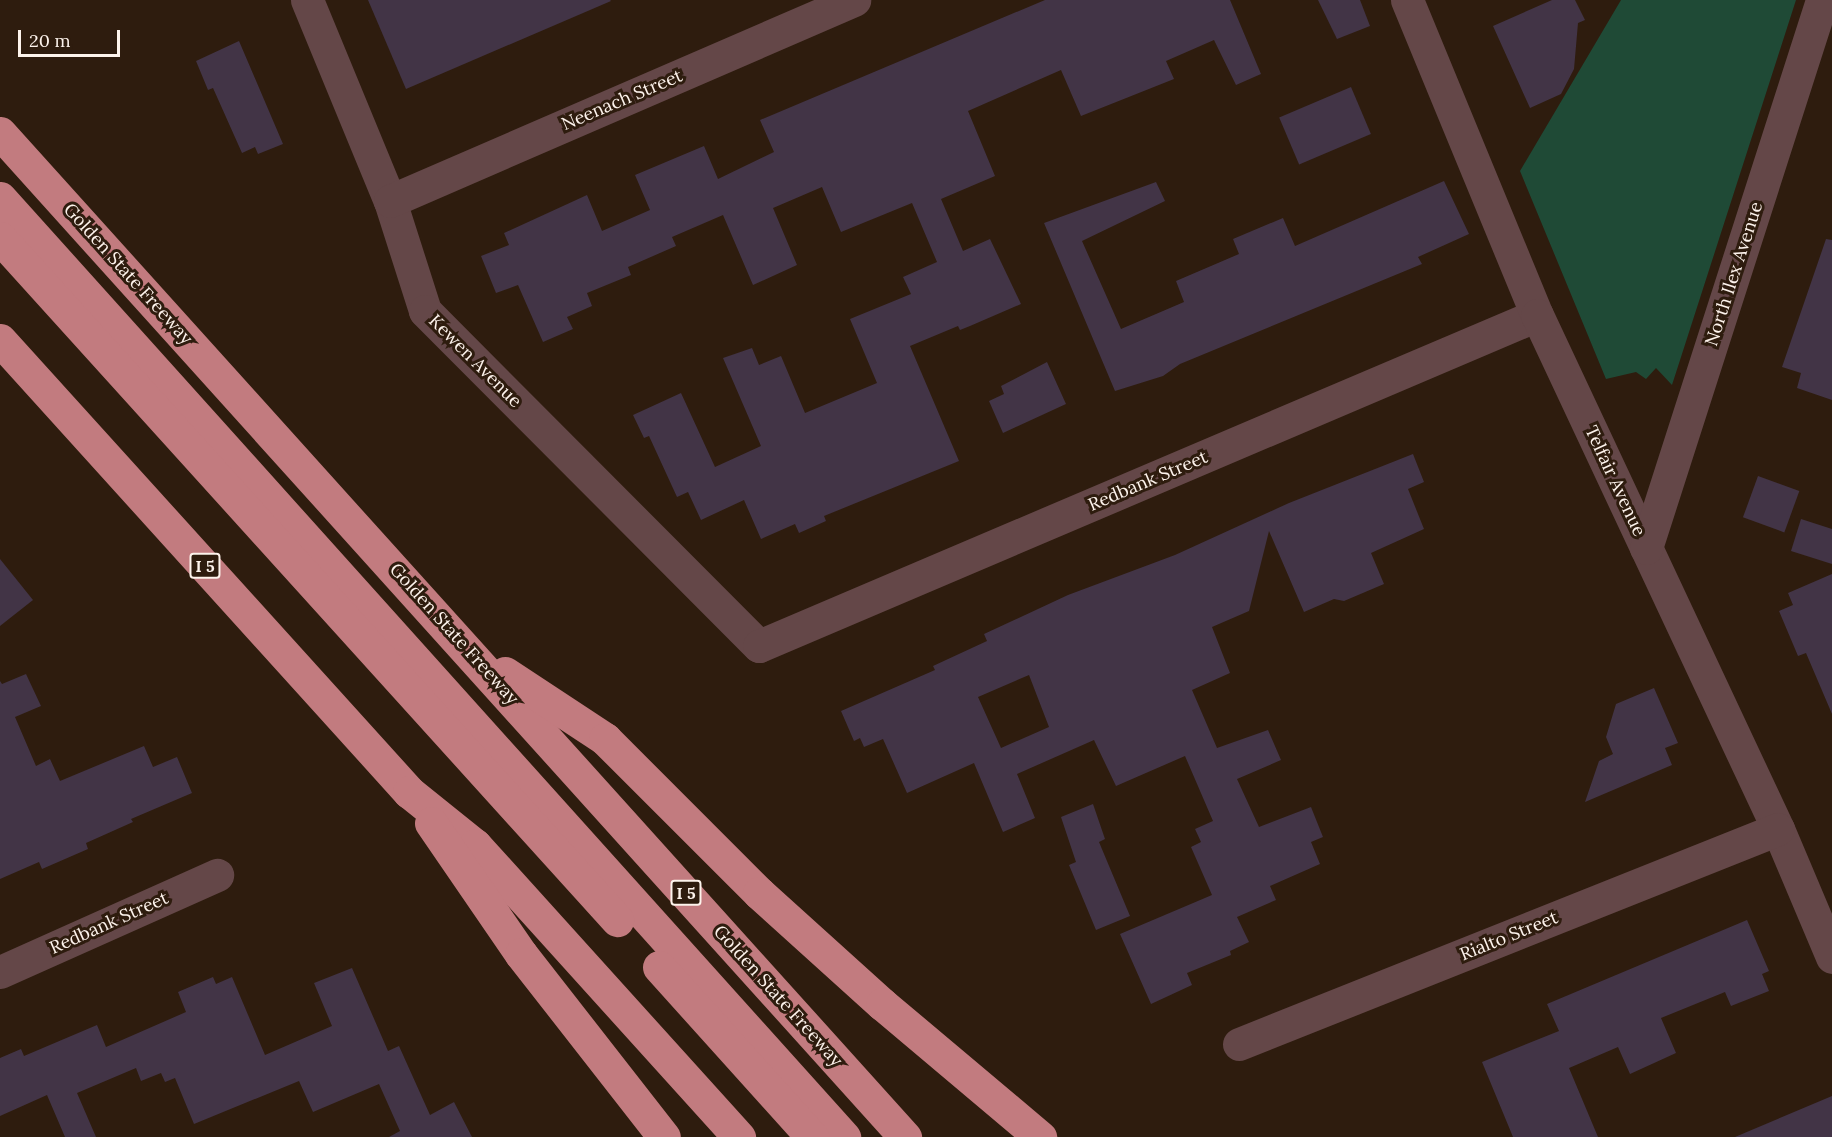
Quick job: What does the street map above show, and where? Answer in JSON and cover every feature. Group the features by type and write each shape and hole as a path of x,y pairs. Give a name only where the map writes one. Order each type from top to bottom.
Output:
{"highway":[{"name":"Golden State Freeway","path":"0,133 468,649 905,1137"},
{"path":"0,198 844,1137"},
{"path":"0,238 812,1137"},
{"name":"I 5","path":"0,340 409,792 475,845 739,1137"},
{"path":"468,649 605,739 759,893 882,1004 1040,1137"},
{"path":"409,792 521,954 664,1137"}],"street":[{"name":"Kewen Avenue","path":"307,0 390,201 425,311 759,646"},
{"name":"Neenach Street","path":"390,201 854,0"},
{"name":"Telfair Avenue","path":"1407,0 1537,315 1778,829 1832,957"},
{"name":"North Ilex Avenue","path":"1646,548 1822,0"},
{"name":"Redbank Street","path":"759,646 1537,315"},
{"name":"Rialto Street","path":"1239,1044 1778,829"},
{"name":"Redbank Street","path":"0,972 217,875"}],"green space":[{"path":"1621,0 1796,0 1672,385 1656,368 1646,379 1636,372 1606,379 1520,171"}],"building":[{"path":"368,0 610,0 611,1 406,89"},
{"path":"1045,0 1230,0 1261,74 1236,85 1214,40 1166,61 1174,79 1081,116 1061,70 968,111 995,176 941,199 963,251 990,239 1021,304 960,330 958,326 910,346 959,461 824,516 826,521 799,533 795,524 761,539 744,500 701,520 688,492 677,497 649,436 644,438 633,415 681,393 715,467 761,446 723,358 752,348 759,365 781,356 805,413 877,383 850,319 911,294 903,277 937,262 912,203 841,232 822,187 773,208 797,265 753,285 723,215 672,237 676,246 628,267 631,275 587,293 592,306 567,317 573,329 543,342 518,285 496,293 481,256 509,245 504,233 587,195 602,231 650,210 635,175 704,146 718,179 774,152 760,120"},
{"path":"1318,0 1360,0 1370,26 1337,39"},
{"path":"1552,0 1575,0 1585,20 1578,23 1574,69 1561,94 1530,108 1493,26"},
{"path":"239,41 283,144 258,154 255,147 242,153 213,88 208,90 196,61"},
{"path":"1351,87 1371,134 1299,164 1279,117"},
{"path":"1444,181 1469,234 1418,257 1422,264 1180,364 1163,376 1115,391 1044,223 1156,182 1165,201 1082,241 1121,329 1184,302 1176,281 1239,254 1233,239 1283,218 1295,246"},
{"path":"1826,239 1832,240 1832,400 1797,388 1801,373 1782,367"},
{"path":"1047,362 1066,404 1003,433 989,401 1004,394 1001,386"},
{"path":"1413,454 1424,482 1408,489 1424,529 1371,553 1384,584 1344,601 1334,599 1304,612 1269,531 1249,611 1212,627 1230,673 1192,690 1217,748 1268,730 1281,760 1237,779 1259,827 1311,807 1323,837 1311,842 1320,864 1270,886 1276,900 1237,917 1249,942 1230,951 1231,955 1187,973 1192,985 1151,1004 1120,934 1212,895 1191,847 1201,842 1195,829 1213,821 1185,756 1116,786 1094,740 1017,774 1035,818 1003,832 974,763 907,793 883,739 864,747 860,738 854,741 841,711 935,670 933,666 987,641 984,634 1068,595 1175,555 1289,503","holes":["1029,675 1049,727 1001,748 978,697"]},
{"path":"1758,476 1799,491 1784,532 1743,517"},
{"path":"1801,519 1832,529 1832,564 1791,551"},
{"path":"0,559 33,600 0,626"},
{"path":"1832,574 1832,714 1806,653 1798,656 1779,611 1793,605 1788,593"},
{"path":"26,674 41,706 15,717 36,766 50,759 60,781 144,746 153,767 177,757 192,793 131,819 133,822 86,843 88,849 42,869 39,862 0,879 0,681 2,684"},
{"path":"1654,688 1678,743 1665,748 1672,765 1585,802 1599,761 1613,754 1606,737 1616,704"},
{"path":"1093,804 1105,839 1099,842 1130,916 1096,930 1069,865 1076,862 1061,817"},
{"path":"1747,920 1769,971 1762,974 1769,991 1731,1006 1725,992 1661,1018 1676,1053 1630,1074 1618,1047 1569,1068 1598,1137 1513,1137 1482,1062 1559,1031 1547,1004"},
{"path":"352,968 388,1051 399,1046 430,1115 454,1102 472,1137 389,1137 400,1131 379,1084 313,1112 299,1081 194,1124 175,1078 165,1082 161,1073 141,1081 136,1068 77,1093 96,1137 65,1137 47,1095 0,1116 0,1058 21,1049 24,1056 97,1025 106,1047 186,1012 178,992 213,977 216,984 232,977 265,1055 332,1026 314,983"},
{"path":"1832,1096 1832,1137 1735,1137"}]}
